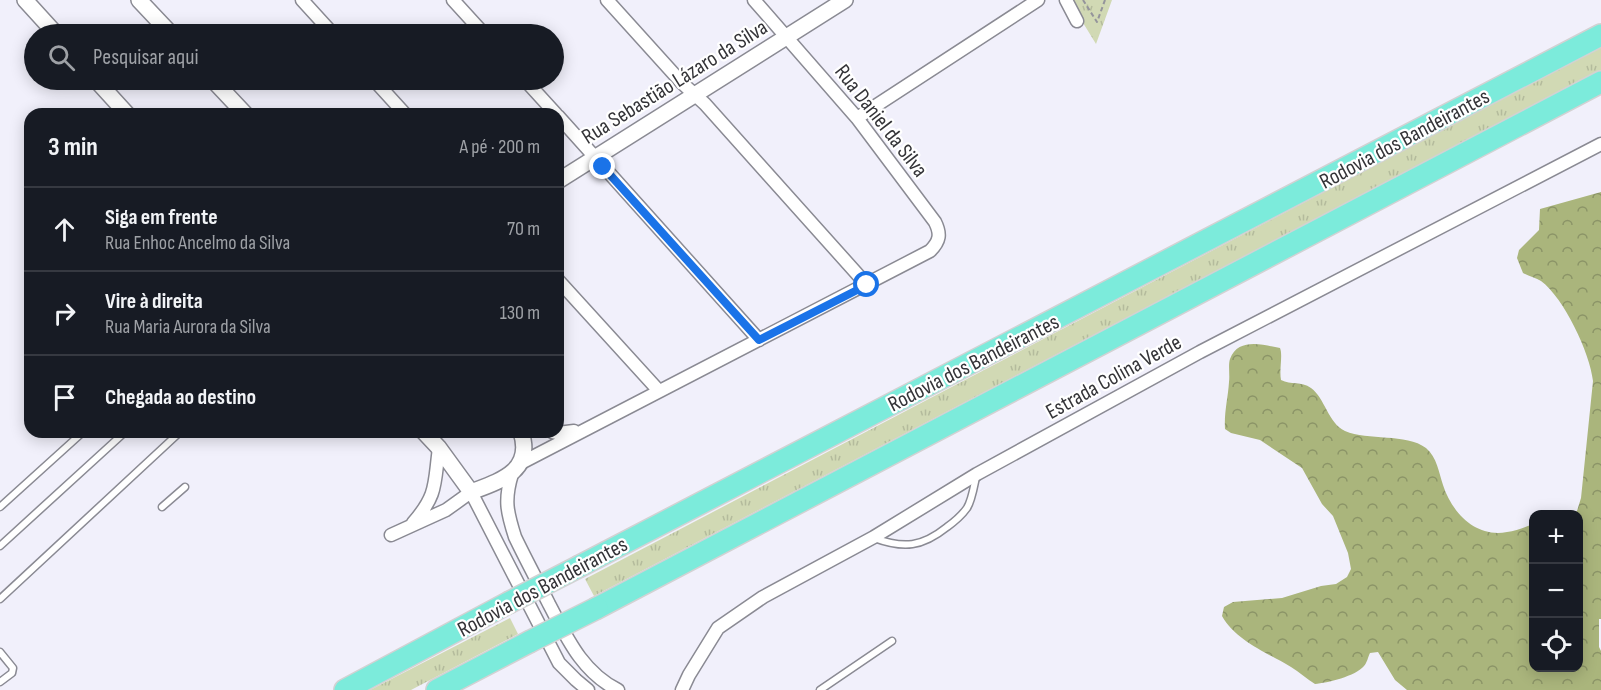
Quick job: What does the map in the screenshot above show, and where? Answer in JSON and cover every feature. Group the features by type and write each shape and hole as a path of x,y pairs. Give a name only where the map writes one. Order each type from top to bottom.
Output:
{"highway":[{"name":"Rodovia dos Bandeirantes","path":"345,690 1601,35"},
{"name":"Rodovia dos Bandeirantes","path":"437,690 1601,82"}],"street":[{"path":"25,0 47,24"},
{"path":"139,0 162,24"},
{"path":"302,0 324,24"},
{"path":"453,0 475,24"},
{"path":"391,535 446,510 471,492 587,428 867,285 607,0"},
{"name":"Rua Daniel da Silva","path":"754,0 857,118 935,222 940,233 937,244 930,251 867,285"},
{"name":"Rua Sebastião Lázaro da Silva","path":"564,177 845,0"},
{"path":"857,118 1038,0"},
{"path":"1066,0 1077,21"},
{"path":"105,90 122,108"},
{"path":"222,90 239,108"},
{"path":"383,90 400,108"},
{"path":"534,90 551,108"},
{"path":"564,123 759,340"},
{"name":"Estrada Colina Verde","path":"682,690 718,628 763,597 874,537 977,474 1200,351 1601,144"},
{"path":"564,287 659,392"},
{"path":"564,433 587,428"},
{"path":"429,438 471,492 559,663 588,690"},
{"path":"411,525 428,506 435,488 438,448 441,438"},
{"path":"522,438 524,448 506,493 515,537 573,650 595,675 618,690"}],"lane":[{"path":"0,507 76,438"},
{"path":"0,546 118,438"},
{"path":"0,598 173,438"},
{"path":"874,537 889,543 907,545 932,539 953,523 968,507 977,474"},
{"path":"162,507 185,487"},
{"path":"820,690 892,641"},
{"path":"0,652 13,668 12,673 0,682"}],"path":[{"path":"1083,0 1096,22 1105,0"}],"green space":[{"path":"1069,0 1112,0 1096,44"},
{"path":"1601,47 1601,70 594,596 585,579"},
{"path":"1601,192 1601,619 1599,619 1599,647 1601,651 1601,690 1407,690 1395,680 1378,652 1370,653 1365,665 1355,673 1334,681 1315,684 1235,633 1222,616 1224,607 1233,602 1282,598 1321,586 1336,584 1347,577 1351,569 1348,553 1333,516 1322,504 1302,468 1260,440 1231,433 1225,429 1230,359 1234,352 1245,345 1259,344 1280,348 1281,380 1311,388 1320,398 1330,417 1345,431 1365,436 1408,440 1426,448 1435,460 1452,505 1459,514 1476,527 1496,533 1514,531 1529,525 1529,672 1583,672 1583,510 1577,510 1581,498 1593,381 1587,356 1567,313 1550,289 1541,281 1523,273 1517,258 1519,250 1539,230 1540,209"},
{"path":"510,618 518,634 411,690 370,690"}],"route":[{"path":"603,167 759,340 867,285"}]}
